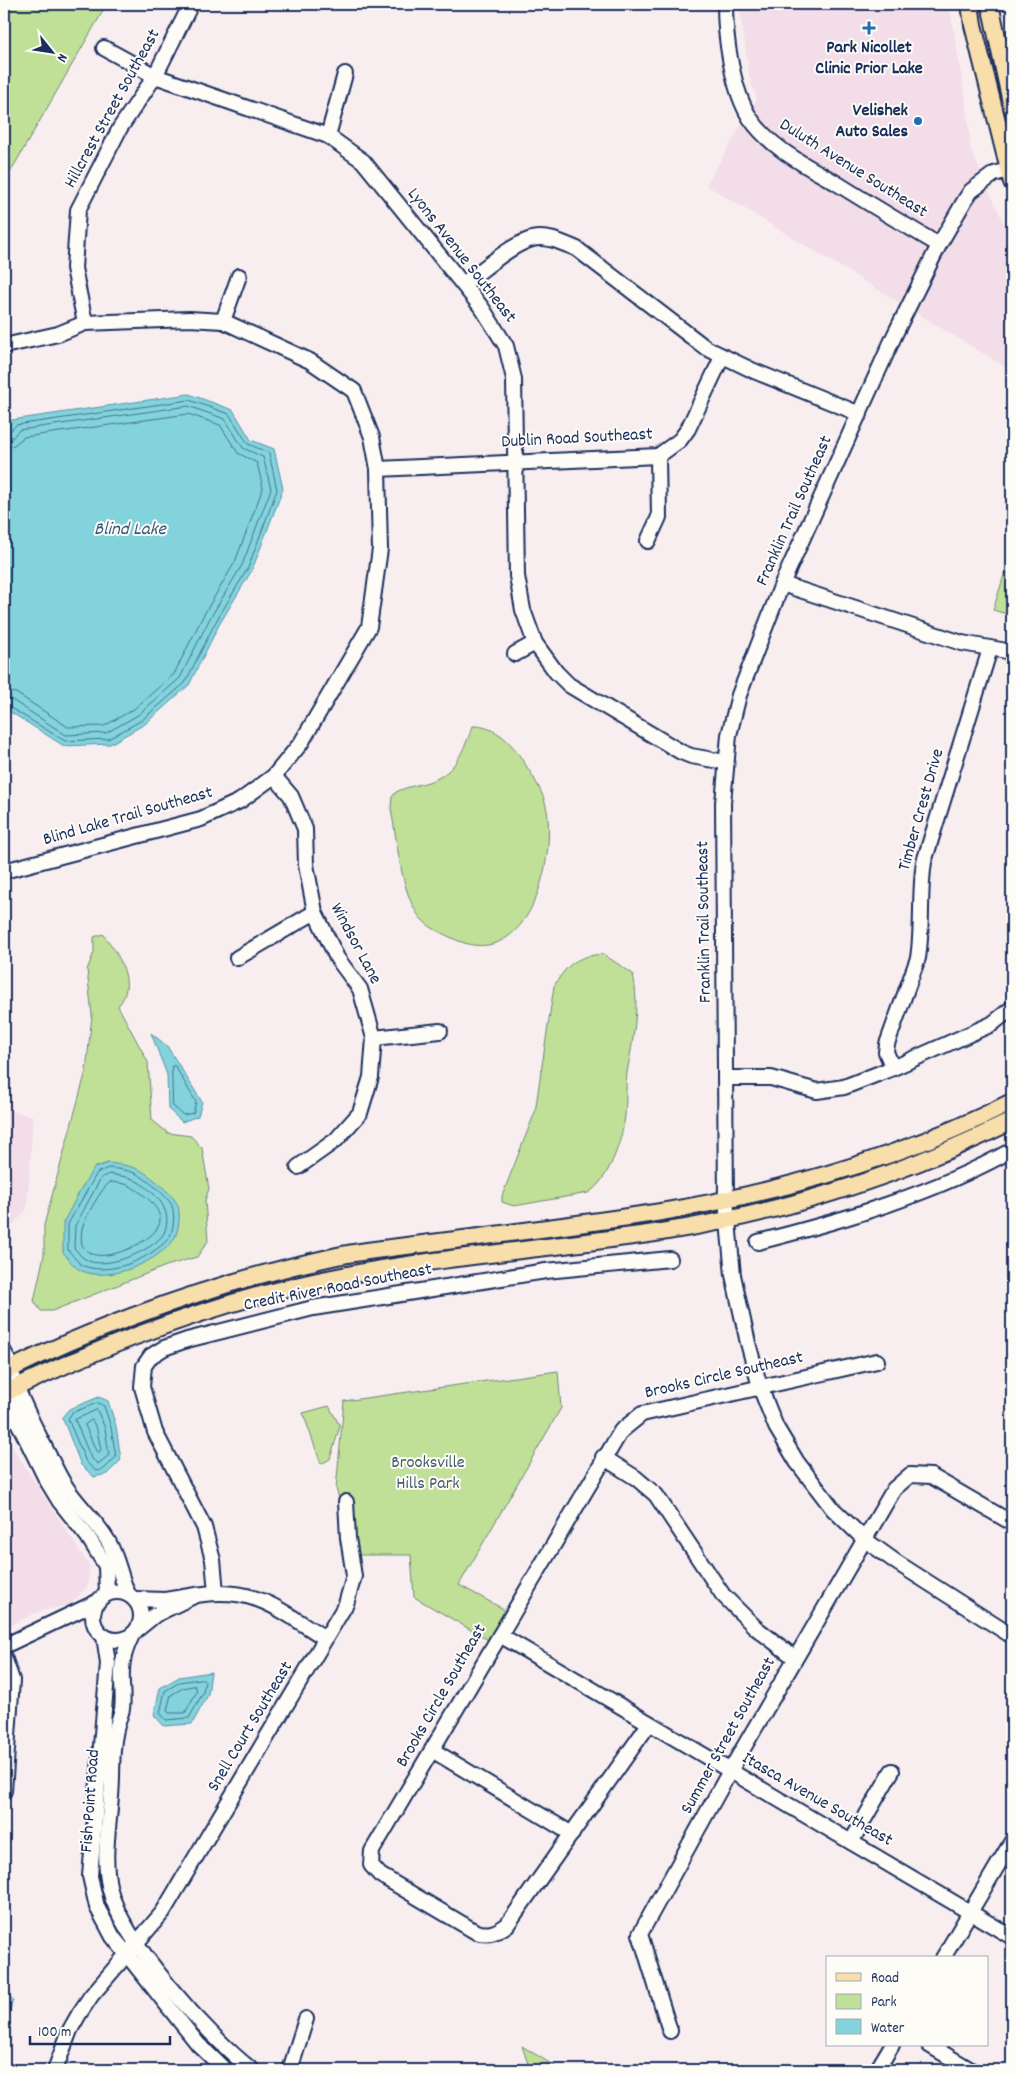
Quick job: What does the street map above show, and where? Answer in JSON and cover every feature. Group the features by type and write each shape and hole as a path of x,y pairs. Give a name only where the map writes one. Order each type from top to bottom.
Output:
{"main road":[{"path":"970,4 973,25 1011,174"},
{"path":"990,4 1009,80 1012,107"},
{"path":"8,1370 138,1313 212,1288 340,1256 660,1212 726,1200 788,1185 912,1146 1012,1102"},
{"path":"8,1391 138,1334 260,1294 369,1272 663,1231 729,1219 796,1203 878,1178 960,1145 1012,1121"}],"street":[{"name":"Hillcrest Street Southeast","path":"85,323 74,268 78,210 120,128 155,76 191,4"},
{"name":"Duluth Avenue Southeast","path":"724,4 734,75 742,103 763,134 774,145 806,166 939,245"},
{"name":"Lyons Avenue Southeast","path":"104,48 155,76 328,136 363,161 463,284 496,329 510,362 514,379 517,576 523,610 534,643 550,665 569,684 681,752 725,762"},
{"path":"328,136 345,74"},
{"name":"Franklin Trail Southeast","path":"1011,174 994,174 971,191 939,245 895,334 782,584 739,695 729,735 725,762 723,864 726,1200 733,1275 760,1387 776,1427 797,1462 833,1510 864,1538 1012,1636"},
{"path":"463,284 518,246 532,239 559,241 577,249 691,338 722,357 860,414"},
{"path":"223,321 239,276"},
{"name":"Blind Lake Trail Southeast","path":"4,346 58,334 85,323 189,319 223,321 310,360 354,391 372,436 378,469 380,549 369,627 302,743 274,776 240,801 201,819 4,871"},
{"name":"Dublin Road Southeast","path":"378,469 515,461 658,456 680,440 688,430 722,357"},
{"path":"648,541 659,517 658,456"},
{"path":"782,584 962,643 1012,652"},
{"path":"515,654 534,643"},
{"name":"Timber Crest Drive","path":"892,1068 886,1052 887,1044 918,958 920,946 920,886 924,862 990,649"},
{"name":"Windsor Lane","path":"274,776 291,796 305,829 306,865 315,912 337,958 360,989 374,1038 372,1077 360,1112 336,1140 298,1167"},
{"path":"237,958 315,912"},
{"path":"726,1078 771,1078 817,1091 844,1087 992,1024 1012,1008"},
{"path":"374,1038 440,1032"},
{"path":"758,1242 826,1225 900,1200 1012,1150"},
{"name":"Credit River Road Southeast","path":"216,1592 213,1560 204,1527 155,1432 142,1387 141,1376 144,1366 151,1356 164,1348 188,1340 313,1308 546,1271 670,1259"},
{"path":"4,1352 8,1370 8,1391 46,1479 60,1502 88,1536 106,1566 102,1598 93,1614 101,1634"},
{"name":"Brooks Circle Southeast","path":"649,1724 507,1925 496,1932 484,1934 476,1932 380,1875 372,1865 372,1852 621,1431 642,1414 877,1361"},
{"path":"8,1391 70,1494 95,1522 117,1559 131,1597 141,1613 135,1631"},
{"path":"604,1457 636,1478 656,1495 723,1595 756,1628 795,1658"},
{"name":"Summer Street Southeast","path":"670,2031 640,1934 730,1771 894,1489 910,1475 930,1476 1012,1523"},
{"name":"Snell Court Southeast","path":"55,2070 70,2030 79,2014 163,1912 346,1604 352,1589 354,1576 348,1538 346,1502"},
{"path":"4,1646 70,1616 102,1598 121,1592 131,1597 165,1600 216,1592 234,1592 255,1598 326,1638"},
{"path":"70,1616 101,1634 118,1640 135,1631 154,1615 196,1595"},
{"name":"Fish Point Road","path":"135,1631 124,1654 122,1707 114,1737 111,1798 105,1852 112,1897 137,1942 208,2032 231,2054 252,2070"},
{"name":"Fish Point Road","path":"101,1634 108,1663 90,1876 97,1907 113,1937 198,2044 225,2070"},
{"name":"Itasca Avenue Southeast","path":"500,1635 1012,1937"},
{"path":"4,1657 12,1680 12,1696 4,1791"},
{"path":"432,1750 572,1834"},
{"path":"850,1842 892,1771"},
{"path":"945,1956 1012,1841"},
{"path":"290,2070 306,2019"},
{"path":"877,2070 891,2046"},
{"path":"931,2046 971,2070"}],"shaded area":[{"path":"739,4 949,4 967,107 971,151 1012,241 1012,371 706,185 757,99 750,80"},
{"path":"4,1109 33,1116 27,1209 4,1235"},
{"path":"4,1434 90,1567 87,1587 70,1605 40,1611 4,1628"}],"green space":[{"path":"4,4 107,4 4,183"},
{"path":"1005,572 1012,574 1012,608 1010,615 993,610"},
{"path":"473,726 490,729 510,743 540,790 546,804 548,819 545,865 539,890 529,912 515,930 498,942 477,945 452,938 436,930 427,925 416,912 406,889 391,809 392,797 396,792 438,778 451,768 464,748"},
{"path":"103,934 120,959 124,969 126,988 124,997 118,1006 148,1062 152,1120 168,1133 191,1136 202,1148 209,1189 205,1200 208,1241 197,1257 166,1266 52,1311 41,1311 34,1301 44,1255 44,1225 86,1071 92,1015 87,970 94,952 94,937","holes":["108,1163 75,1202 94,1168"]},
{"path":"603,954 633,974 636,999 635,1024 626,1079 625,1117 612,1162 602,1180 588,1193 514,1206 502,1202 502,1196 535,1112 554,986 563,972 574,962 586,957"},
{"name":"Brooksville Hills Park","path":"558,1371 561,1408 459,1585 507,1611 490,1641 414,1597 411,1555 358,1555 336,1489 344,1401"},
{"path":"329,1406 340,1426 330,1459 321,1464 303,1413"},
{"path":"522,2046 561,2070 530,2070"}],"water":[{"name":"Blind Lake","path":"189,394 233,410 251,440 274,449 283,489 252,570 219,625 189,685 145,724 110,744 64,746 4,708 4,431 12,420"},
{"path":"151,1033 167,1046 202,1102 198,1116 182,1122 168,1109 167,1075"},
{"path":"109,1163 135,1168 157,1182 176,1202 179,1210 179,1222 172,1242 154,1257 130,1269 105,1274 93,1274 76,1268 63,1252 63,1223 94,1168"},
{"path":"99,1397 108,1401 116,1426 121,1460 107,1474 94,1477 81,1465 62,1417 69,1409"},
{"path":"211,1672 208,1695 192,1724 164,1726 154,1715 160,1688 179,1677"},
{"path":"4,1989 13,2000 4,2034"}],"place":[{"name":"Park Nicollet Clinic Prior Lake","path":"869,28"},
{"name":"Velishek Auto Sales","path":"918,121"}]}
